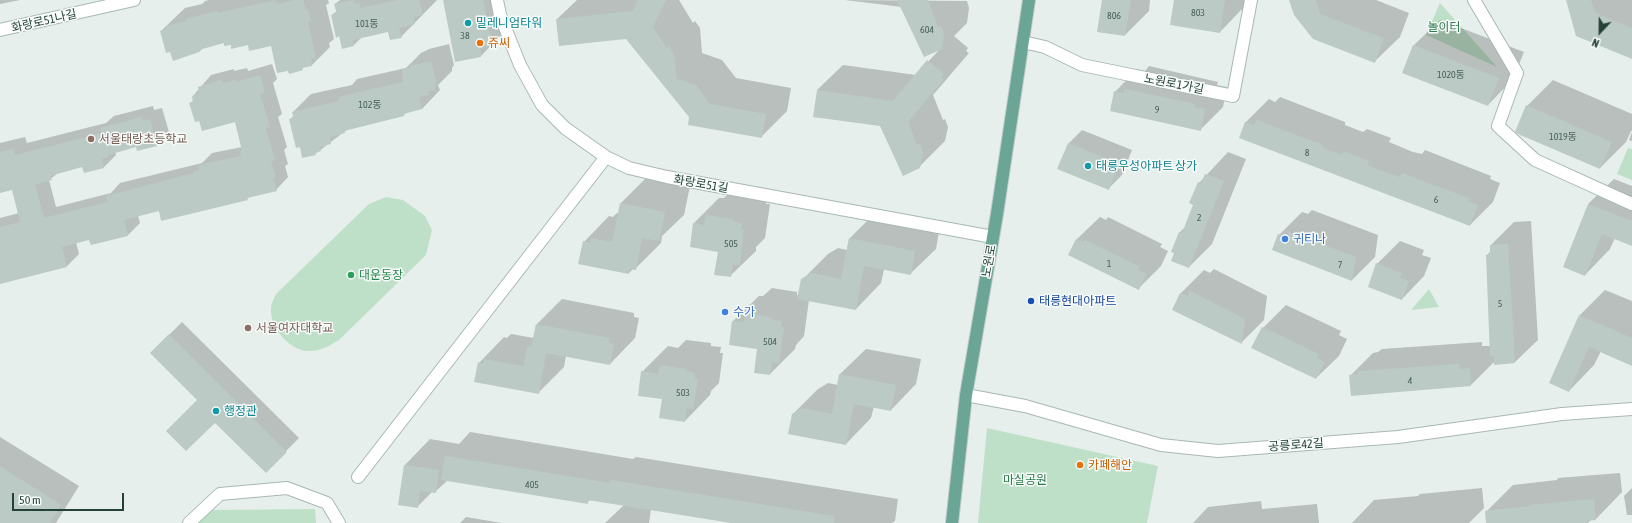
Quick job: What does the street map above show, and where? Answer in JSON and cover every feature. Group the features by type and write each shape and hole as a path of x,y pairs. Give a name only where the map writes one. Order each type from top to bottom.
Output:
{"main road":[{"name":"노원로","path":"952,523 966,395 993,237 1029,0"}],"street":[{"name":"화랑로51나길","path":"0,30 134,0"},
{"name":"화랑로51길","path":"497,0 500,15 520,65 542,105 564,128 606,157 629,168 667,177 993,237"},
{"name":"노원로1가길","path":"1023,42 1045,47 1082,65 1233,96 1251,0"},
{"path":"1474,0 1517,74 1498,126 1535,160 1632,204"},
{"path":"358,477 606,157"},
{"name":"공릉로42길","path":"966,395 1025,406 1161,445 1218,451 1398,437 1562,414 1632,409"},
{"path":"189,523 220,494 287,488 327,503 339,523"}],"green space":[{"name":"놀이터","path":"1440,3 1497,67 1426,35"},
{"path":"1628,148 1632,149 1632,180 1617,174"},
{"name":"대운동장","path":"386,197 403,200 425,216 432,230 426,255 339,340 316,351 307,351 293,346 287,342 277,330 271,316 271,307 276,294 369,204"},
{"path":"1429,289 1439,307 1411,310"},
{"name":"마실공원","path":"987,428 1158,466 1147,523 978,523"},
{"path":"315,509 316,523 198,523 211,510"}],"building":[{"path":"275,0 276,3 279,2 279,4 294,0 303,0 306,10 308,9 311,22 308,22 316,58 311,59 312,66 302,68 303,70 289,74 288,71 277,73 271,46 249,51 248,45 231,49 231,45 224,46 224,43 199,50 199,52 173,61 170,52 166,53 160,31 167,29 166,26 186,21 185,19 218,11 218,13"},
{"path":"354,0 355,4 360,3 360,8 398,0 419,0 423,15 414,17 415,24 399,28 402,38 390,40 388,32 353,40 354,46 342,49 339,36 336,38 331,15 337,14 334,4"},
{"name":"밀레니엄타워","path":"443,0 483,0 492,45 480,48 481,57 455,62"},
{"path":"638,0 666,0 653,27 667,48 669,46 674,54 677,79 697,86 710,104 766,114 762,138 688,125 689,117 626,39 559,46 556,19 633,11"},
{"path":"897,0 928,0 938,27 941,25 944,34 942,49 924,57"},
{"path":"1102,0 1131,0 1125,36 1097,32"},
{"path":"1174,0 1225,0 1220,33 1170,25"},
{"path":"1289,0 1316,0 1320,14 1384,38 1375,63 1313,39 1294,15"},
{"path":"1566,0 1591,0 1595,13 1632,28 1632,59 1576,36"},
{"path":"1413,45 1499,78 1488,106 1402,73"},
{"path":"927,60 944,74 941,77 944,79 908,122 917,145 920,144 923,153 920,168 903,176 880,126 813,117 817,90 893,101"},
{"path":"431,61 437,84 434,85 435,90 428,91 429,95 419,97 422,109 404,114 404,116 344,131 345,133 330,137 331,144 320,147 321,151 315,153 316,155 302,158 300,147 296,148 289,119 294,118 292,112 339,101 338,97 403,82 402,70 410,68 410,66"},
{"path":"260,75 265,92 260,94 270,127 266,128 275,160 271,161 276,177 273,178 277,191 247,198 248,200 161,221 159,211 124,220 128,236 91,245 89,240 62,247 67,267 0,284 0,227 20,222 12,190 0,193 0,152 13,149 15,155 102,133 100,128 141,117 142,121 150,119 157,146 137,151 136,147 108,155 108,157 102,159 104,168 84,173 82,167 50,176 52,180 35,185 44,218 108,202 106,196 194,173 193,172 199,170 198,165 241,156 240,151 242,151 235,122 202,131 199,121 195,122 189,103 193,102 192,96 199,93 198,87 221,80 222,83 235,80 236,82"},
{"path":"1125,89 1195,104 1195,107 1205,109 1201,131 1110,111 1114,91 1124,93"},
{"path":"1526,105 1612,142 1600,169 1515,132"},
{"path":"1256,120 1323,145 1323,148 1342,155 1343,151 1369,161 1367,165 1390,174 1400,177 1402,173 1469,198 1468,201 1478,205 1470,226 1239,138 1245,122 1254,125"},
{"name":"태릉우성아파트 상가","path":"1068,143 1119,164 1109,190 1057,169"},
{"path":"1205,174 1224,181 1189,268 1171,261 1174,253 1171,252 1179,232 1182,233 1193,205 1189,203 1198,182 1201,183"},
{"path":"620,203 665,212 659,241 642,238 636,270 630,269 629,274 578,264 583,241 590,243 591,238 612,242"},
{"path":"1588,204 1632,221 1632,246 1602,234 1585,276 1563,267"},
{"path":"706,215 733,219 733,222 742,223 741,229 744,229 740,265 733,264 731,277 714,275 718,252 690,247 693,223 704,225"},
{"path":"1289,232 1356,257 1352,281 1272,250 1278,234 1287,237"},
{"path":"849,238 915,251 911,275 864,266 856,310 797,299 801,279 811,273 841,279"},
{"path":"1076,239 1083,242 1085,240 1140,267 1138,270 1146,274 1139,290 1068,255"},
{"path":"1508,244 1515,363 1494,365 1494,356 1490,356 1486,255 1490,255 1490,245"},
{"path":"1376,263 1402,273 1400,278 1409,281 1402,300 1368,287"},
{"path":"1190,291 1245,319 1242,344 1172,310 1180,293 1188,296"},
{"path":"745,313 772,317 772,320 782,321 781,327 784,327 779,363 772,362 770,375 754,373 757,349 729,345 732,321 744,322"},
{"path":"1579,315 1632,338 1632,366 1589,347 1569,392 1549,383"},
{"path":"536,324 609,338 609,343 614,344 610,365 546,353 539,394 474,382 478,362 483,364 484,359 523,366 527,346 531,347"},
{"path":"1262,327 1319,354 1317,358 1325,362 1316,379 1251,348"},
{"name":"행정관","path":"169,334 287,452 266,473 215,423 186,451 166,431 197,400 150,353"},
{"path":"1459,364 1460,369 1470,368 1471,386 1351,396 1349,375 1358,374 1358,371"},
{"path":"660,365 686,369 686,371 695,373 695,378 698,379 693,409 687,408 685,422 659,418 662,399 638,396 641,371 658,374"},
{"path":"839,374 896,385 891,411 854,404 846,445 788,434 792,414 802,408 832,414"},
{"path":"445,456 610,483 611,480 834,516 834,523 731,523 588,500 588,504 441,480"},
{"path":"404,465 439,470 436,493 420,491 418,508 398,505"},
{"path":"0,466 61,505 50,523 0,523"},
{"path":"1594,499 1596,520 1587,521 1587,523 1486,523 1485,511"}],"place":[{"name":"밀레니엄타워","path":"468,23"},
{"name":"쥬씨","path":"480,43"},
{"name":"서울태랑초등학교","path":"91,139"},
{"name":"태릉우성아파트 상가","path":"1088,166"},
{"name":"귀티나","path":"1285,239"},
{"name":"대운동장","path":"351,275"},
{"name":"태릉현대아파트","path":"1031,301"},
{"name":"수가","path":"725,312"},
{"name":"서울여자대학교","path":"248,328"},
{"name":"행정관","path":"216,411"},
{"name":"카페해안","path":"1080,465"}]}
